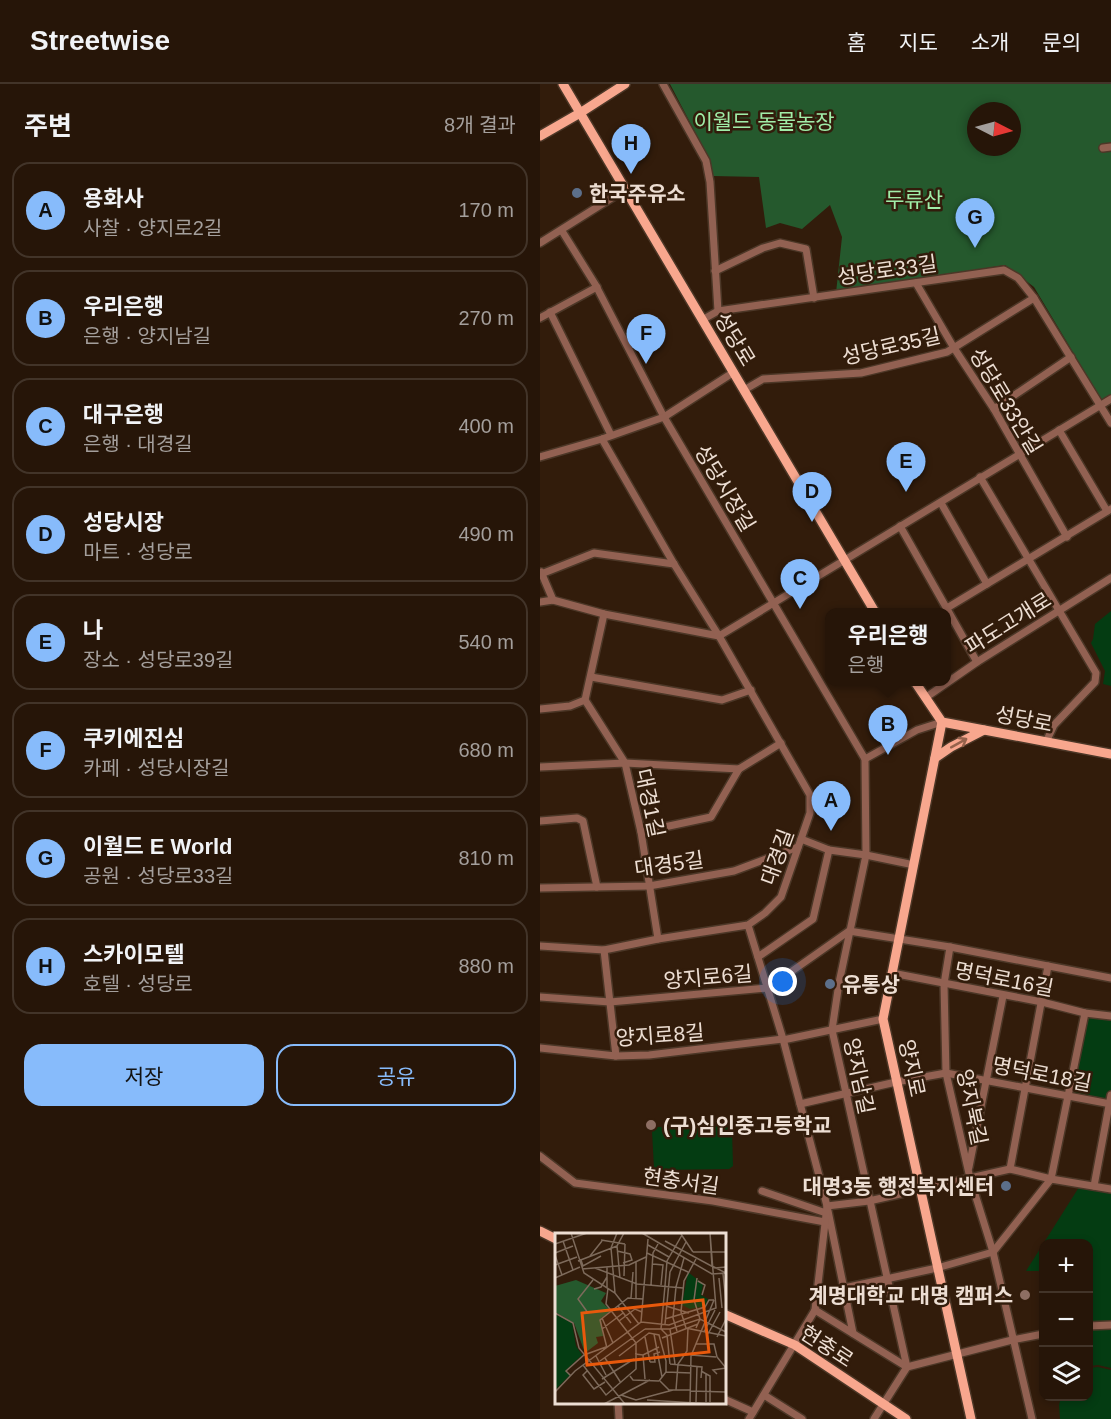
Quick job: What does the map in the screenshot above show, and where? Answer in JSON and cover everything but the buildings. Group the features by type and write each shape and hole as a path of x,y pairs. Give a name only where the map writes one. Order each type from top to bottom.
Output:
{"main road":[{"name":"성당로","path":"563,84 873,608"},
{"path":"540,136 625,84"},
{"path":"918,686 942,722"},
{"name":"성당로","path":"942,722 1111,754"},
{"name":"양지로","path":"942,722 883,1018 971,1419"},
{"path":"935,758 984,730"},
{"path":"540,1231 555,1238"},
{"name":"현충로","path":"726,1315 794,1345 906,1419"}],"street":[{"path":"663,84 706,161 710,182 718,310"},
{"path":"540,243 626,189"},
{"name":"성당시장길","path":"562,231 597,286 664,417 866,759"},
{"path":"715,271 780,243 806,249 814,298"},
{"name":"성당로33길","path":"702,320 718,310 814,298 998,269 1004,270 1018,278 1034,298 1111,423"},
{"name":"성당로33안길","path":"916,283 954,348 994,409 1067,537"},
{"path":"540,318 597,286"},
{"name":"성당로35길","path":"744,390 763,379 861,373 946,352 1034,298"},
{"path":"550,312 611,435"},
{"path":"994,409 1071,357"},
{"path":"540,457 602,439 664,417 734,372"},
{"path":"540,602 553,600 604,614 719,636 1111,399"},
{"path":"900,526 947,608 1067,537 1109,510 1059,430"},
{"name":"대경길","path":"540,946 604,951 658,939 748,925 765,913 781,897 812,803 810,795 751,690 674,564 602,439"},
{"path":"981,477 1091,663 1096,678 1095,682 1054,725 1046,742"},
{"path":"941,503 987,585"},
{"path":"553,600 541,572 594,553 674,564"},
{"name":"파도고개로","path":"951,680 1111,578"},
{"path":"540,710 570,706 585,700 604,614"},
{"path":"951,615 977,662"},
{"path":"591,677 722,700 751,690"},
{"name":"파도고개로","path":"925,698 942,686"},
{"name":"대경1길","path":"585,700 625,763 641,832 658,939"},
{"path":"866,759 917,730 942,722"},
{"path":"641,832 711,817 739,769 781,743"},
{"name":"양지남길","path":"866,759 866,855 849,931 832,1030 907,1367"},
{"path":"540,767 625,763 739,769"},
{"path":"540,821 577,818 583,820 597,887"},
{"path":"800,843 914,865"},
{"name":"대경5길","path":"540,888 649,886 734,871 800,843"},
{"path":"758,957 813,920 829,850"},
{"path":"748,925 800,1104 827,1210 853,1333"},
{"path":"849,931 950,947 1111,978"},
{"name":"양지로6길","path":"540,997 610,1002 768,988 849,931"},
{"name":"양지북길","path":"950,947 944,984 945,1073 970,1178 993,1252 1032,1419"},
{"path":"604,951 616,1056"},
{"path":"1010,1169 1048,966"},
{"name":"명덕로16길","path":"892,973 1042,1002 1085,1013 1111,1016"},
{"path":"968,1169 1003,996"},
{"path":"844,1288 937,1268 993,1252 1051,1179 1085,1013"},
{"name":"양지로8길","path":"540,1048 616,1056 649,1055 783,1040 883,1018"},
{"name":"명덕로18길","path":"800,1104 945,1073 1110,1104"},
{"path":"1094,1186 1111,1095"},
{"name":"현충서길","path":"540,1156 575,1183 713,1201 825,1222"},
{"path":"762,1191 827,1210 1010,1169 1051,1179 1111,1189"},
{"path":"726,1400 751,1416 815,1310 827,1210"},
{"path":"815,1310 907,1367"},
{"path":"1093,1326 1111,1325"},
{"path":"874,1419 907,1367 1039,1335"},
{"path":"764,1395 802,1419"},
{"path":"618,1404 619,1419"}],"green space":[{"name":"두류산","path":"670,84 1111,84 1111,396 1102,401 1034,287 1005,265 836,293 842,237 830,205 802,229 780,223 766,228 759,177 713,176 708,157"},
{"path":"1111,611 1111,686 1103,684 1105,671 1091,643 1095,624"},
{"path":"1085,1013 1111,1016 1109,1104 1069,1096"},
{"path":"727,1126 732,1129 733,1166 729,1169 659,1170 654,1168 652,1131 655,1127"},
{"path":"1081,1184 1111,1189 1111,1368 1093,1366 1093,1239 1046,1239"},
{"path":"1039,1250 1039,1271 1026,1271"},
{"path":"1093,1368 1111,1370 1111,1419 1060,1419 1060,1401 1093,1401"}],"place":[{"name":"스카이모텔","path":"631,174"},
{"name":"한국주유소","path":"577,193"},
{"name":"이월드 E World","path":"975,248"},
{"name":"쿠키에진심","path":"646,364"},
{"name":"나","path":"906,492"},
{"name":"성당시장","path":"812,522"},
{"name":"대구은행","path":"800,609"},
{"name":"우리은행","path":"888,755"},
{"name":"용화사","path":"831,831"},
{"name":"유통상","path":"830,984"},
{"name":"(구)심인중고등학교","path":"651,1125"},
{"name":"대명3동 행정복지센터","path":"1006,1186"},
{"name":"계명대학교 대명 캠퍼스","path":"1025,1295"}],"park label":[{"name":"이월드 동물농장","path":"764,121"}]}
